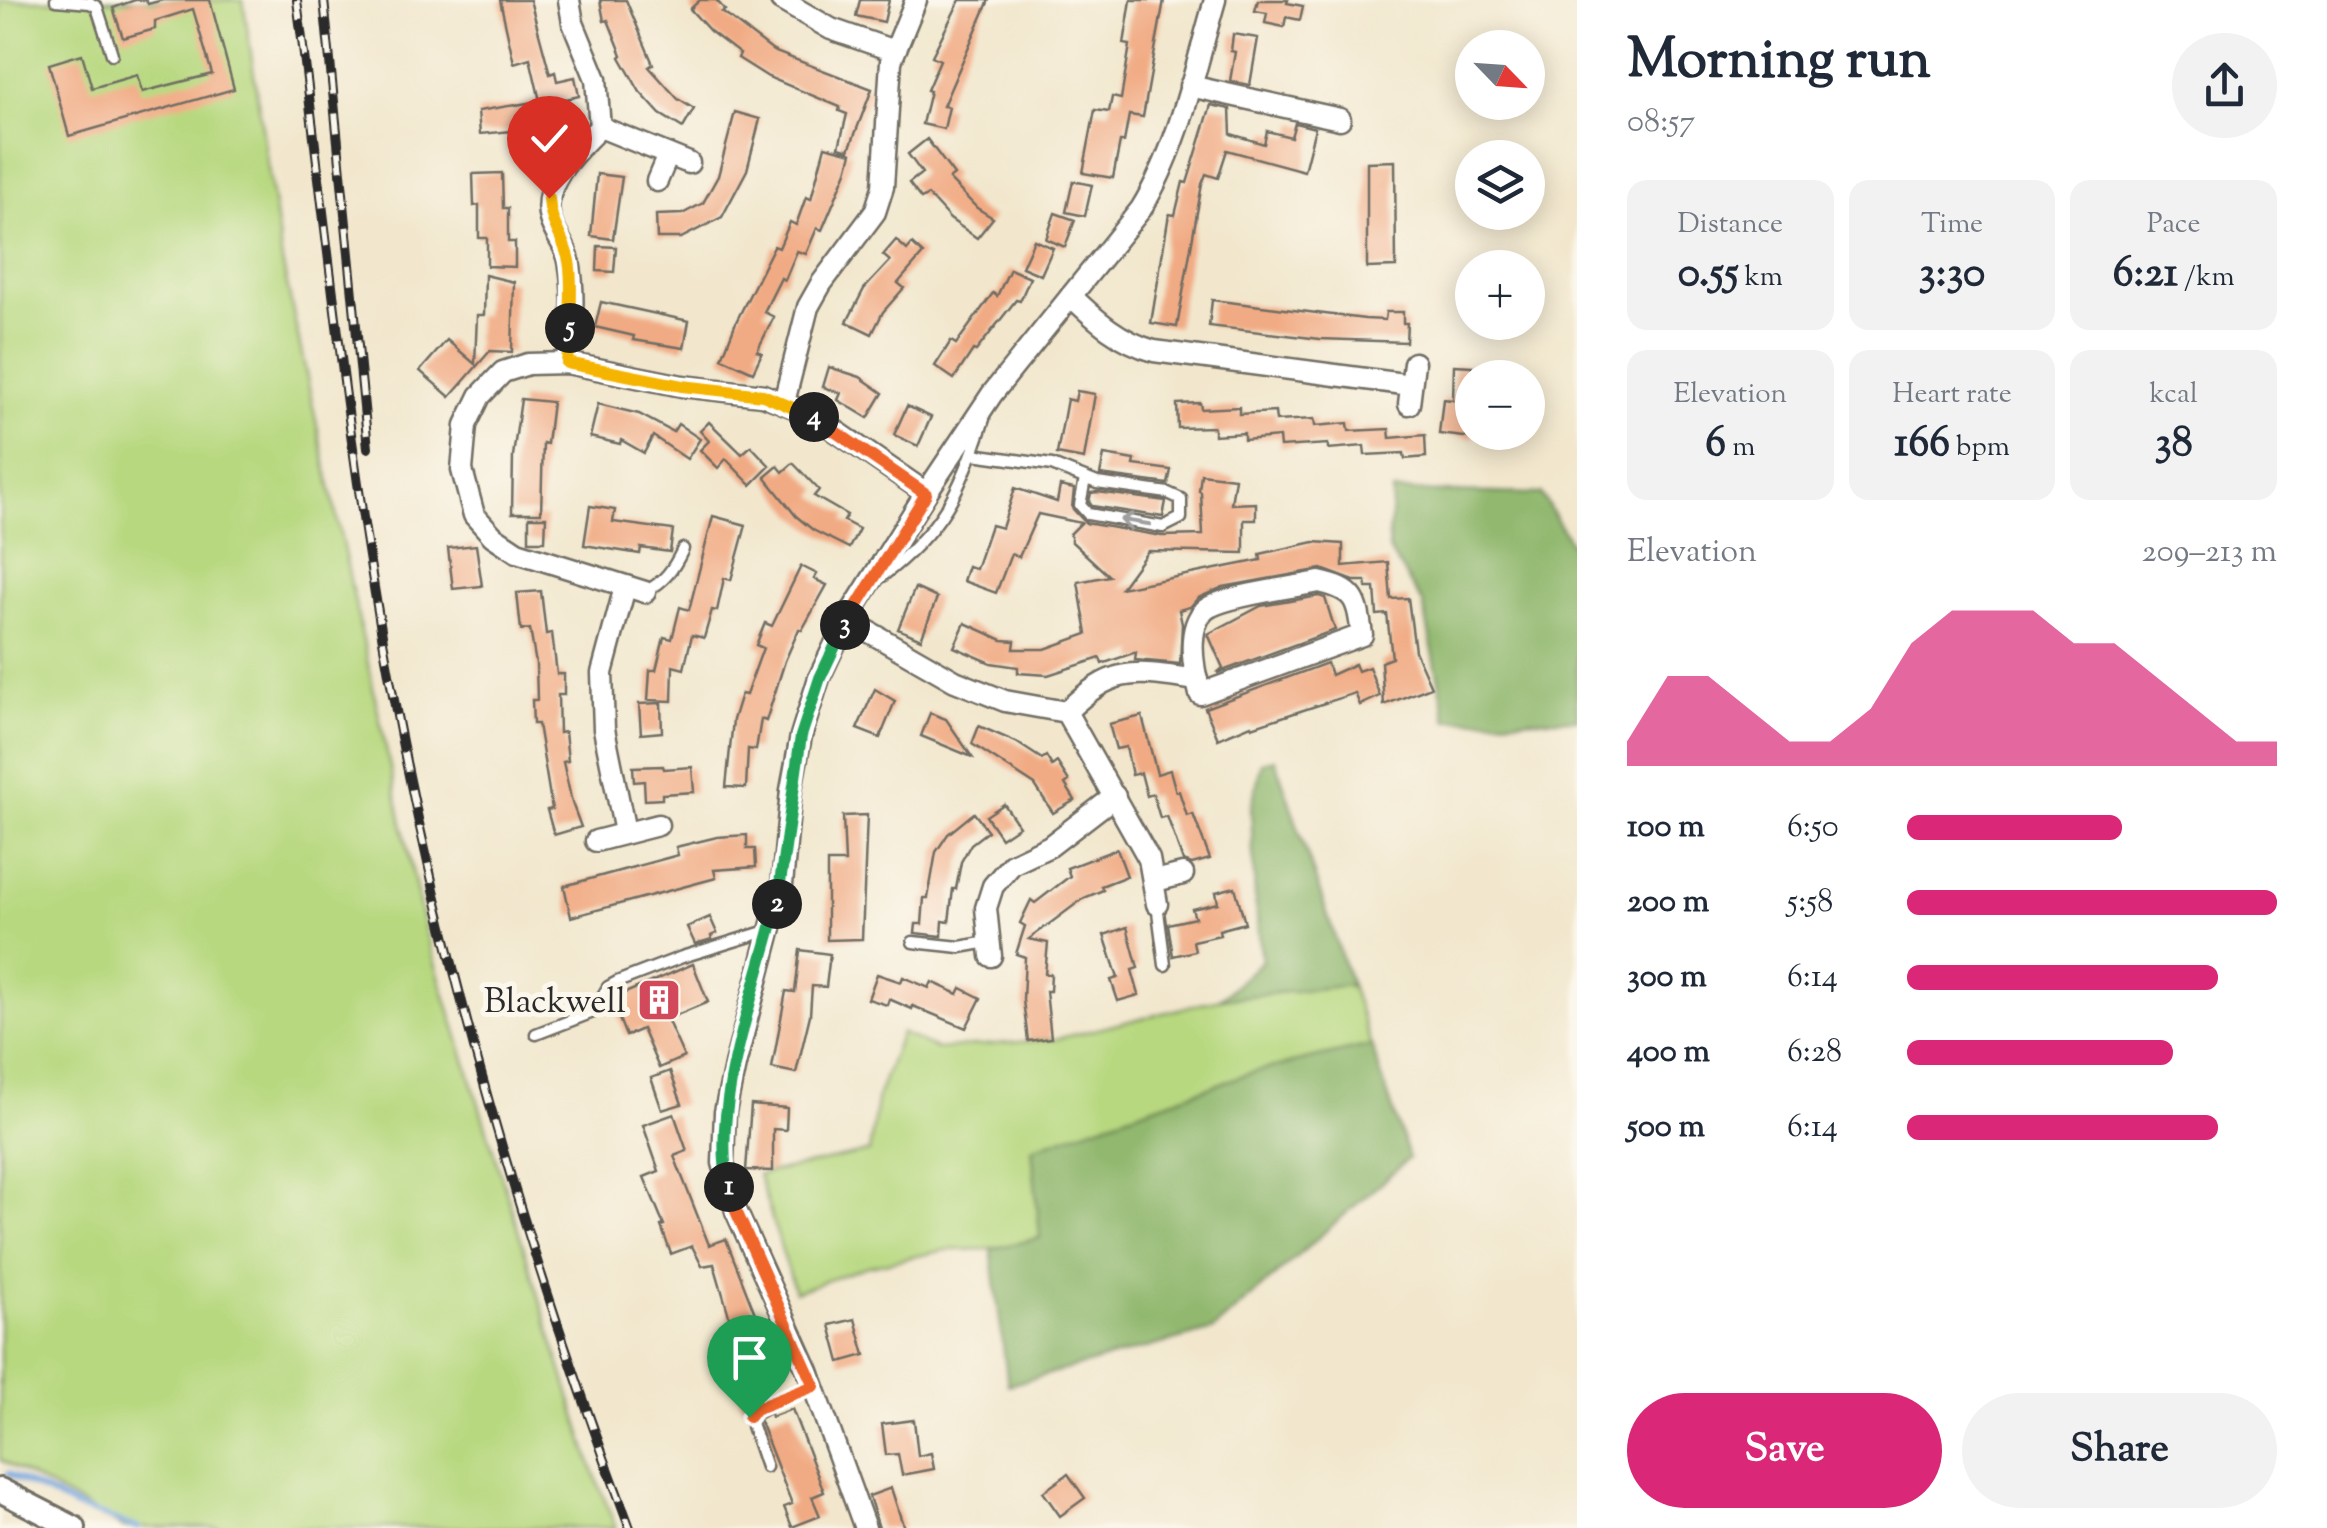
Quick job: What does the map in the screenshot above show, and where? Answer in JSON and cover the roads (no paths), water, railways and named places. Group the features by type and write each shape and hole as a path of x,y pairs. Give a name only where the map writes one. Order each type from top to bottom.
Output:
{"street":[{"path":"567,363 570,265 550,219 549,198 571,156 600,127 596,79 568,0"},
{"path":"781,0 832,29 894,51"},
{"path":"784,402 808,308 821,284 875,212 883,187 894,51 916,0"},
{"path":"865,1528 814,1386 736,1211 723,1163 725,1112 782,885 791,790 801,736 820,678 848,619 926,494 992,394 1154,188 1216,0"},
{"path":"1190,86 1340,119"},
{"path":"600,127 689,163"},
{"path":"657,181 668,154"},
{"path":"1071,296 1109,332 1154,352 1410,394 1414,363"},
{"path":"625,832 604,728 602,673 635,590 517,552 493,536 474,515 462,470 466,426 480,396 503,372 528,364 567,363 682,386 763,395 810,414 926,494"},
{"path":"1319,582 1346,590 1354,598 1362,635 1200,694 1197,680 1193,644 1197,622 1206,608 1319,582"},
{"path":"848,619 956,681 1005,701 1066,712 1149,859 1157,904"},
{"path":"1066,712 1104,679 1126,674 1197,680"},
{"path":"990,949 986,908 993,886 1012,864 1050,846 1115,796"},
{"path":"596,841 658,825"},
{"path":"1155,881 1183,874"},
{"path":"0,1490 74,1528"}],"lane":[{"path":"56,0 97,7 112,54"},
{"path":"868,586 916,550 951,502 973,454 992,394"},
{"path":"973,454 1052,466 1085,479 1176,496 1183,505 1181,518 1163,527 1088,514 1080,505 1085,479"},
{"path":"635,590 659,584 673,570 683,550"},
{"path":"1157,904 1164,965"},
{"path":"536,1034 593,1012 608,987 618,982 682,957 771,930"},
{"path":"913,942 990,949"},
{"path":"766,1467 749,1417 755,1409 814,1386"}],"waterway":[{"path":"8,1474 78,1508 138,1528"}],"railway":[{"path":"297,0 364,522 414,801 493,1116 557,1323 630,1528"},
{"path":"324,0 368,448"}],"place":[{"name":"Blackwell","path":"659,1000"}]}
